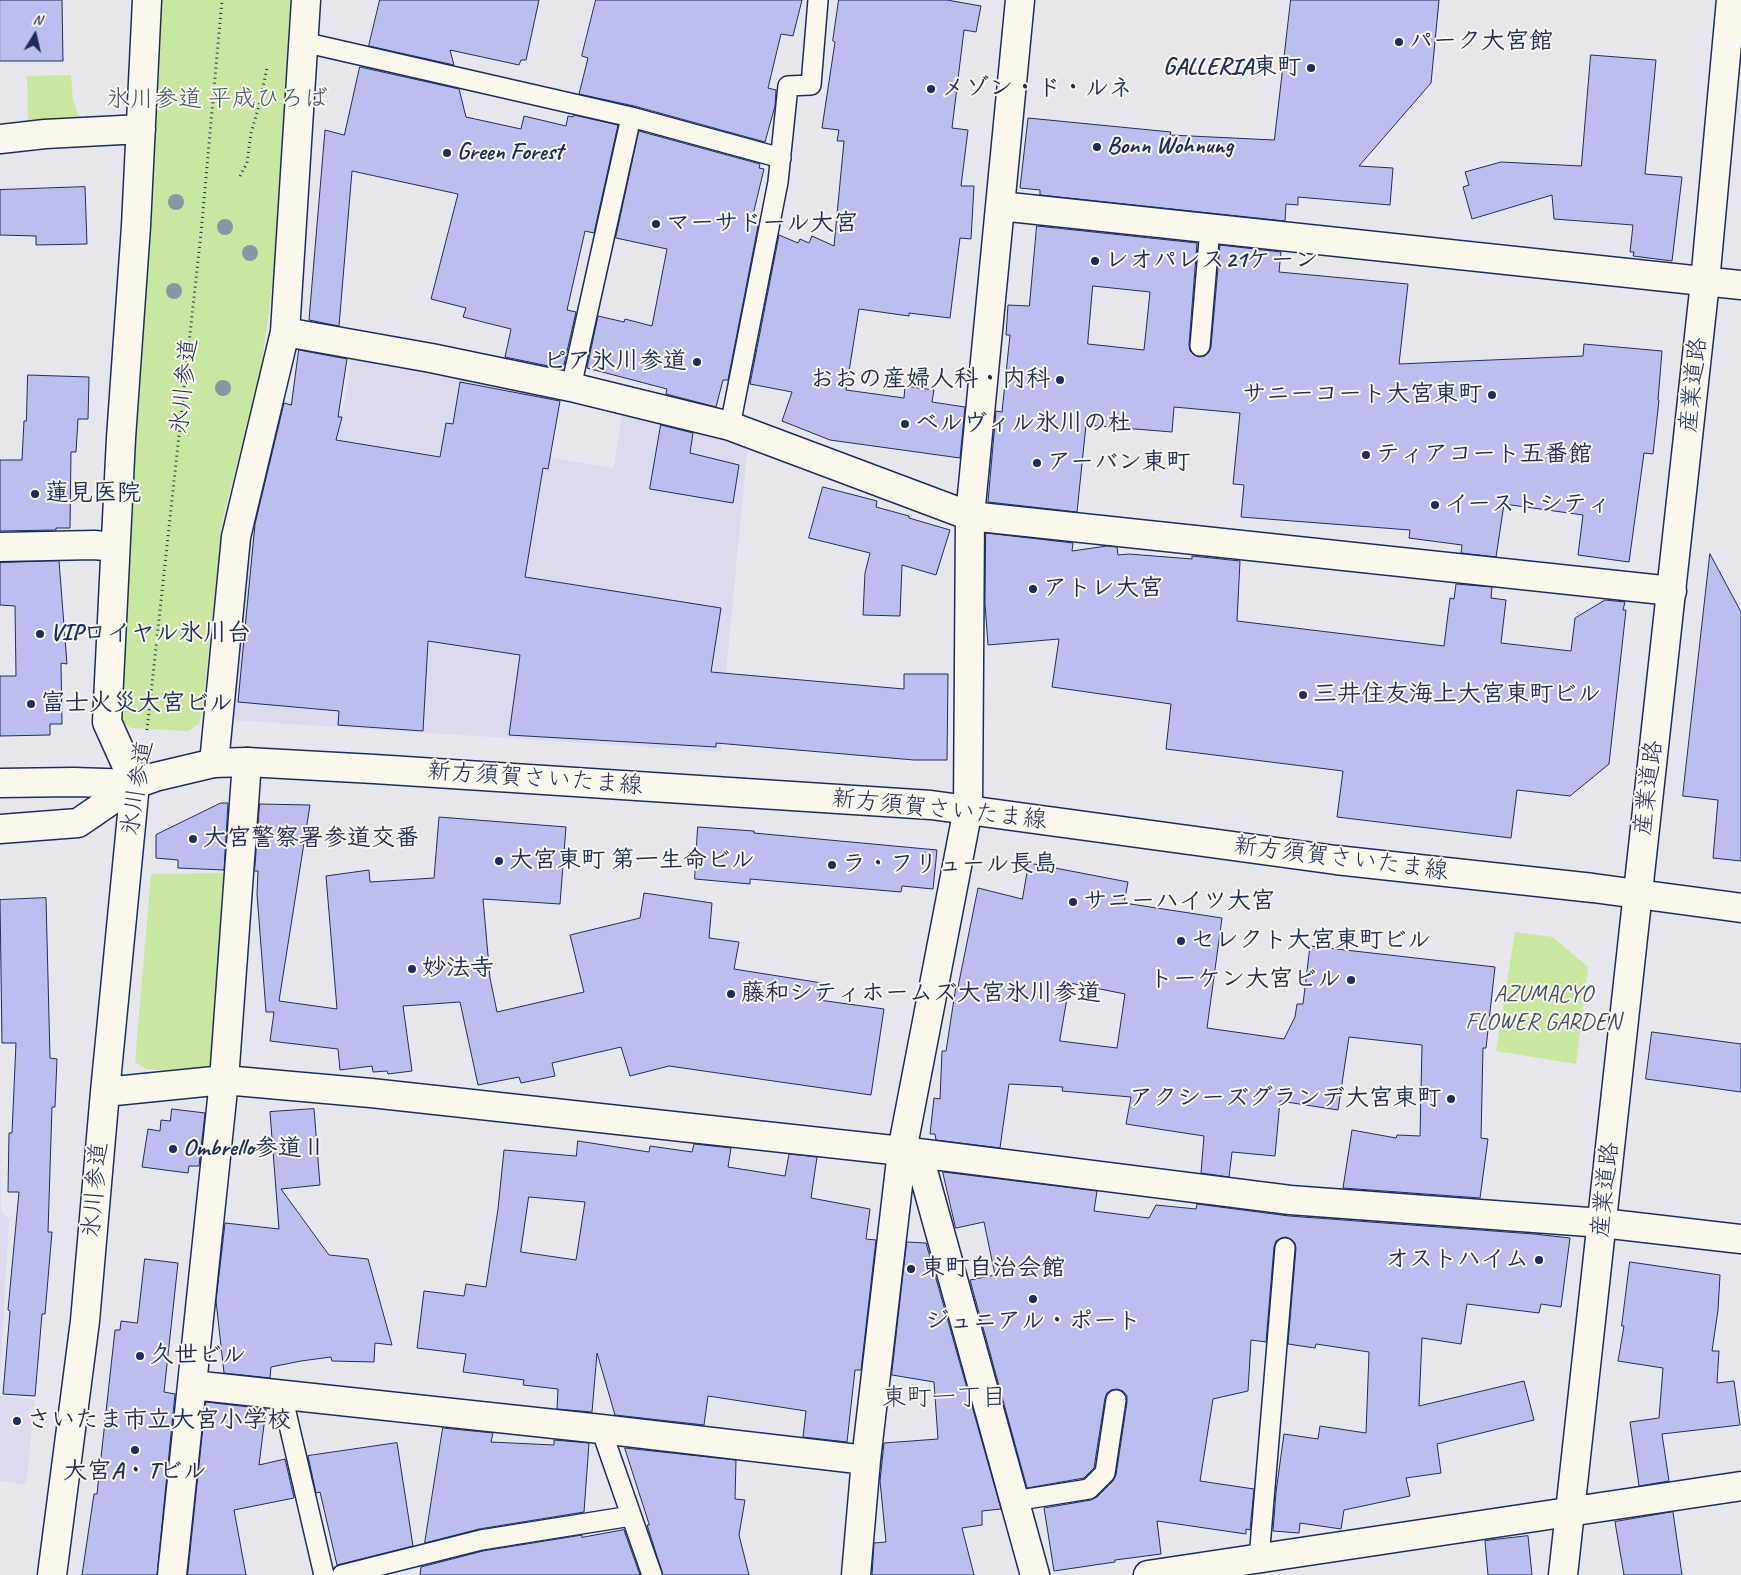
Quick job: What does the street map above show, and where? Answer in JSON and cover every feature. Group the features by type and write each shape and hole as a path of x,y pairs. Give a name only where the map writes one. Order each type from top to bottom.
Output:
{"street":[{"path":"135,784 107,722 115,547 141,129 147,0"},
{"path":"214,764 236,537 285,332 306,0"},
{"path":"856,1575 866,1460 910,1152 968,809 970,516 1020,0"},
{"name":"産業道路","path":"1563,1575 1672,591 1734,4"},
{"path":"0,139 45,134 141,129"},
{"path":"1000,206 1741,285"},
{"path":"285,332 431,358 571,387 730,426 970,516 1672,591"},
{"path":"0,547 94,545 115,547"},
{"path":"172,1575 224,1080 247,762"},
{"name":"新方須賀さいたま線","path":"135,784 155,776 214,764 247,762 814,797 968,809 1336,860 1637,894 1741,908"},
{"path":"0,783 74,782 135,784"},
{"path":"0,829 78,823 135,784"},
{"name":"氷川参道","path":"52,1575 85,1321 135,784"},
{"path":"105,1092 224,1080 381,1094 910,1152 1290,1200 1602,1223 1741,1239"},
{"path":"910,1152 1035,1575"},
{"path":"192,1385 866,1460"},
{"path":"1148,1575 1741,1486"}],"lane":[{"path":"730,426 778,182 788,86 811,85 818,0"},
{"path":"303,42 631,117 781,158"},
{"path":"571,387 631,117"},
{"path":"1200,346 1210,228"},
{"path":"1259,1559 1285,1248"},
{"path":"282,1395 324,1575"},
{"path":"1014,1501 1089,1489 1105,1473 1116,1400"},
{"path":"601,1430 652,1575"},
{"path":"342,1575 481,1540 631,1516"}],"path":[{"name":"氷川参道","path":"135,784 148,730 202,232 222,0"},
{"path":"240,176 247,163 251,133 268,62"}],"shaded area":[{"path":"352,354 553,395 543,456 614,468 622,413 748,443 727,662 721,752 230,720 248,524 279,399 343,411"},
{"name":"さいたま市立大宮小学校","path":"0,1116 1,1210 9,1220 0,1380"},
{"name":"さいたま市立大宮小学校","path":"0,1396 35,1400 26,1485 0,1481"}],"green space":[{"name":"氷川参道 平成ひろば","path":"153,0 291,0 284,163 274,273 260,377 223,517 202,714 199,724 188,731 131,728 125,724 117,713"},
{"path":"71,75 73,100 80,120 28,124 27,76"},
{"path":"228,873 210,1074 146,1069 135,1062 151,874"},
{"name":"AZUMACYO FLOWER GARDEN","path":"1515,932 1553,937 1588,967 1576,1064 1496,1051"}],"building":[{"path":"0,0 62,0 63,61 0,61"},
{"path":"380,0 539,0 526,60 521,60 519,65 450,50 454,65 369,46"},
{"path":"596,0 802,0 793,36 781,34 768,88 776,90 775,106 765,142 634,106 579,94 588,58 582,56"},
{"path":"839,0 947,0 981,6 976,32 964,30 952,128 968,130 961,186 974,186 971,239 960,238 950,318 909,313 909,316 859,309 846,390 904,398 905,386 934,390 932,402 965,407 960,458 830,440 782,421 792,392 750,384 779,235 798,243 800,239 809,243 812,236 834,246 844,141 837,141 839,130 822,128 835,42 833,41"},
{"path":"1291,0 1439,0 1431,83 1359,166 1393,168 1390,205 1298,197 1298,205 1286,204 1285,221 1040,195 1040,190 1020,188 1028,118 1171,132 1170,135 1274,140"},
{"path":"1591,55 1656,60 1645,174 1682,177 1672,261 1633,256 1634,252 1630,252 1633,225 1554,219 1552,195 1472,219 1463,187 1469,185 1465,172 1501,162 1581,166"},
{"path":"360,67 459,89 466,117 521,129 524,116 566,126 568,116 573,117 574,115 618,125 594,233 585,231 567,310 576,312 563,369 505,357 511,329 463,317 466,308 431,299 458,194 352,171 339,326 309,320 325,130 344,135"},
{"path":"639,131 760,164 759,168 764,169 751,223 758,226 728,380 723,380 716,407 666,394 667,389 587,368 598,316 624,322 625,319 652,326 667,249 616,238"},
{"path":"85,187 87,244 36,245 36,236 0,235 0,190"},
{"path":"1037,226 1197,243 1189,345 1190,351 1199,357 1205,356 1211,347 1220,245 1281,252 1279,272 1408,284 1399,364 1583,356 1584,344 1662,351 1653,454 1644,453 1629,562 1578,555 1583,515 1504,504 1496,557 1461,553 1462,545 1409,538 1410,530 1241,517 1244,485 1233,484 1240,413 1174,407 1172,432 1086,425 1077,512 988,502 996,411 1002,412 1010,335 1006,335 1008,305 1029,306","holes":["1093,286 1150,292 1144,350 1088,344"]},
{"path":"299,350 347,359 338,417 342,417 336,440 440,457 446,423 453,424 460,382 560,401 548,469 543,468 525,577 721,608 711,672 904,689 904,674 948,674 947,760 914,760 716,743 716,747 509,735 520,655 428,641 423,731 338,725 339,711 238,702 255,524 284,403 291,405"},
{"path":"28,375 89,377 88,419 78,419 76,452 71,452 70,528 0,531 0,460 22,460"},
{"path":"661,425 693,433 690,453 739,465 733,503 650,489"},
{"path":"823,487 877,501 876,507 950,530 936,575 902,565 900,616 863,615 865,573 870,553 809,538"},
{"path":"986,533 1073,543 1072,551 1107,546 1117,547 1118,555 1129,554 1192,559 1192,556 1240,561 1237,621 1444,646 1450,598 1454,599 1456,584 1492,587 1491,598 1506,600 1501,643 1571,651 1575,618 1605,600 1625,602 1623,610 1626,610 1609,764 1570,796 1517,790 1511,838 1337,817 1343,771 1166,749 1171,704 1052,687 1059,639 988,645 985,604"},
{"path":"1710,554 1741,612 1741,861 1713,858 1718,800 1683,796"},
{"path":"59,561 67,664 61,663 62,724 50,724 50,735 0,736 0,676 16,676 15,606 0,605 0,563"},
{"path":"221,803 228,803 224,870 178,868 178,860 156,858 156,835"},
{"path":"260,804 310,805 279,1001 337,1009 326,876 369,870 370,882 434,878 439,817 566,827 560,904 483,899 490,978 497,1012 584,992 570,935 640,918 644,893 712,903 709,938 739,942 734,969 822,983 819,1000 884,1009 871,1095 669,1066 630,1076 621,1047 552,1063 555,1076 521,1083 519,1077 478,1085 460,1002 403,1006 412,1071 388,1074 387,1071 373,1072 372,1066 340,1070 338,1049 270,1041 274,1012 266,1012 257,894 258,871 255,871"},
{"path":"698,827 937,850 933,889 902,886 901,892 750,879 750,884 695,879"},
{"path":"1029,863 1128,882 1124,903 1222,918 1207,1028 1284,1039 1295,1017 1297,1004 1303,1004 1310,946 1495,967 1486,1048 1483,1048 1481,1138 1488,1139 1480,1198 1343,1188 1352,1130 1396,1138 1397,1135 1420,1136 1422,1045 1349,1037 1338,1110 1280,1101 1275,1156 1232,1152 1229,1177 1201,1173 1204,1136 1126,1124 1131,1097 1062,1091 1063,1087 1009,1084 1000,1148 936,1140 935,1134 930,1134 934,1098 940,1099 942,1051 946,1051 956,986 958,987 978,888 1022,899","holes":["1070,983 1125,994 1117,1048 1060,1041"]},
{"path":"46,898 50,1058 57,1059 55,1107 52,1107 48,1232 52,1232 35,1396 3,1394 10,1311 8,1310 19,1192 8,1192 9,1133 12,1133 16,1043 2,1043 0,900"},
{"path":"1652,1032 1741,1044 1741,1092 1646,1079"},
{"name":"Ombrello参道Ⅱ","path":"172,1109 205,1113 199,1166 189,1166 188,1173 142,1167 148,1129 160,1131 161,1120 170,1121"},
{"path":"314,1109 320,1185 281,1189 329,1255 368,1259 392,1345 375,1343 374,1362 332,1361 331,1357 301,1361 271,1367 270,1378 224,1373 216,1301 225,1223 279,1229 270,1112"},
{"path":"578,1141 649,1152 650,1146 692,1152 694,1144 731,1148 728,1167 785,1176 789,1154 817,1157 811,1198 870,1209 866,1239 876,1240 861,1370 855,1370 847,1442 803,1437 806,1411 708,1396 704,1425 615,1415 597,1353 592,1412 557,1409 558,1389 523,1385 524,1380 463,1372 466,1354 417,1348 424,1291 464,1296 466,1284 486,1287 498,1209 504,1150 576,1156","holes":["529,1197 585,1202 576,1260 521,1252"]},
{"path":"943,1172 1097,1191 1094,1211 1149,1218 1156,1205 1196,1209 1197,1204 1289,1216 1570,1238 1561,1307 1541,1304 1539,1313 1467,1304 1461,1344 1422,1338 1419,1406 1524,1381 1534,1420 1437,1444 1441,1473 1406,1478 1410,1496 1344,1510 1341,1529 1300,1523 1299,1533 1273,1531 1284,1434 1318,1439 1320,1426 1366,1433 1369,1352 1316,1344 1315,1348 1288,1344 1296,1248 1295,1243 1291,1239 1281,1238 1276,1241 1274,1247 1266,1342 1251,1340 1248,1391 1213,1399 1200,1481 1254,1489 1250,1530 1246,1529 1246,1534 1157,1521 1161,1554 1054,1571 1044,1508 1091,1500 1097,1497 1113,1481 1116,1475 1127,1396 1123,1391 1117,1389 1107,1393 1094,1468 1084,1478 1027,1488 970,1280 995,1275 984,1222 956,1228"},
{"path":"907,1242 926,1243 1001,1509 982,1511 982,1525 962,1528 974,1575 872,1575 874,1543 886,1542 880,1481 884,1443 938,1439 934,1382 892,1375"},
{"path":"145,1259 178,1263 164,1392 175,1394 157,1575 82,1575 94,1494 97,1494 115,1330 120,1330 121,1321 137,1323"},
{"path":"1630,1262 1720,1275 1718,1310 1712,1351 1719,1351 1717,1383 1734,1381 1740,1425 1662,1434 1669,1481 1639,1486 1630,1422 1659,1418 1663,1368 1618,1361 1624,1326 1622,1326"},
{"path":"206,1402 266,1409 259,1465 285,1459 294,1498 234,1510 246,1575 188,1575"},
{"path":"443,1428 493,1433 491,1442 554,1445 554,1440 589,1443 584,1512 479,1529 425,1543"},
{"path":"397,1443 413,1546 337,1565 320,1492 316,1493 308,1456"},
{"path":"625,1448 736,1460 735,1499 745,1500 739,1535 749,1575 663,1575"},
{"path":"1673,1512 1682,1575 1624,1575 1615,1522"},
{"path":"624,1530 640,1575 420,1575 421,1567 483,1551"},
{"path":"1528,1536 1532,1575 1488,1575 1485,1541"}],"place":[{"name":"パーク大宮館","path":"1399,42"},
{"name":"GALLERIA東町","path":"1311,68"},
{"name":"メゾン・ド・ルネ","path":"931,89"},
{"name":"Bonn Wohnung","path":"1097,147"},
{"name":"Green Forest","path":"447,153"},
{"name":"マーサドール大宮","path":"656,224"},
{"name":"レオパレス21ケーン","path":"1095,261"},
{"name":"ピア氷川参道","path":"697,362"},
{"name":"おおの産婦人科・内科","path":"1060,380"},
{"name":"サニーコート大宮東町","path":"1492,395"},
{"name":"ベルヴィル氷川の杜","path":"905,424"},
{"name":"ティアコート五番館","path":"1366,455"},
{"name":"アーバン東町","path":"1037,463"},
{"name":"蓮見医院","path":"35,494"},
{"name":"イーストシティ","path":"1435,505"},
{"name":"アトレ大宮","path":"1033,589"},
{"name":"VIPロイヤル氷川台","path":"40,634"},
{"name":"三井住友海上大宮東町ビル","path":"1303,695"},
{"name":"富士火災大宮ビル","path":"31,704"},
{"name":"大宮警察署参道交番","path":"193,839"},
{"name":"大宮東町 第一生命ビル","path":"499,861"},
{"name":"ラ・フリュール長島","path":"832,865"},
{"name":"サニーハイツ大宮","path":"1073,902"},
{"name":"セレクト大宮東町ビル","path":"1181,941"},
{"name":"妙法寺","path":"412,969"},
{"name":"トーケン大宮ビル","path":"1351,980"},
{"name":"藤和シティホームズ大宮氷川参道","path":"731,994"},
{"name":"アクシーズグランデ大宮東町","path":"1451,1099"},
{"name":"Ombrello参道Ⅱ","path":"173,1149"},
{"name":"オストハイム","path":"1539,1260"},
{"name":"東町自治会館","path":"911,1269"},
{"name":"ジュニアル・ポート","path":"1033,1299"},
{"name":"久世ビル","path":"140,1356"},
{"name":"さいたま市立大宮小学校","path":"17,1421"},
{"name":"大宮A・Tビル","path":"135,1450"}],"district":[{"name":"東町一丁目","path":"944,1398"}]}
